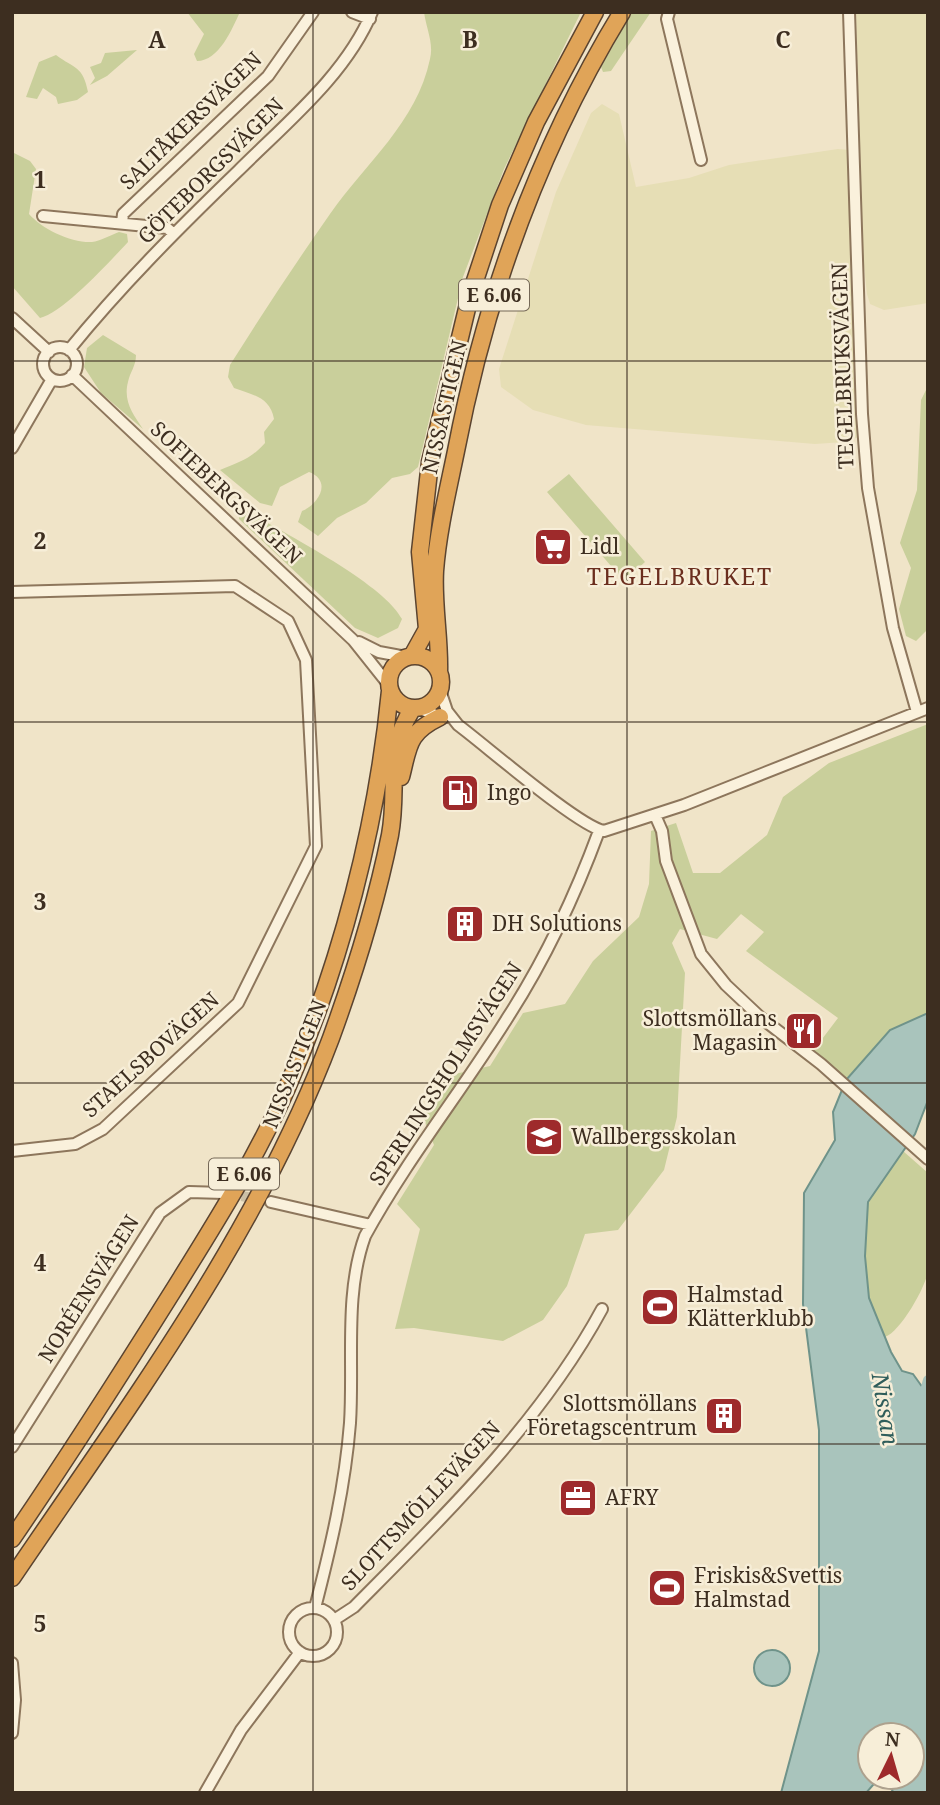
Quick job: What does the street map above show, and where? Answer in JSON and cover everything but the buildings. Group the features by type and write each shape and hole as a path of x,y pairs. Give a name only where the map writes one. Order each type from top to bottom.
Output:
{"highway":[{"name":"NISSASTIGEN","path":"409,656 427,629 420,552 430,462 470,296 500,205 536,122 595,12"},
{"name":"NISSASTIGEN","path":"439,672 435,586 438,545 465,404 491,302 522,211 556,132 622,12"},
{"path":"409,656 428,659 439,672"},
{"name":"E 6.06","path":"389,687 392,667 409,656"},
{"name":"E 6.06","path":"415,708 435,698 440,690 439,672"},
{"name":"NISSASTIGEN","path":"12,1539 96,1415 222,1212 287,1087 314,1018 349,905 370,817 389,687"},
{"path":"389,687 396,701 415,708"},
{"name":"NISSASTIGEN","path":"12,1578 194,1307 245,1222 298,1118 330,1039 373,910 395,796 395,742 415,708"},
{"name":"E 6.06","path":"395,796 411,739 421,727 440,717"}],"street":[{"name":"SALTÅKERSVÄGEN","path":"122,223 123,214 268,76 313,12"},
{"path":"352,12 371,16"},
{"name":"TEGELBRUKSVÄGEN","path":"849,12 868,488 892,628 923,710"},
{"path":"668,14 701,160"},
{"name":"GÖTEBORGSVÄGEN","path":"69,350 109,301 321,88 371,16"},
{"path":"43,216 167,228 174,234"},
{"path":"12,318 49,352"},
{"path":"57,348 69,350 77,363 72,375 64,380 52,379 44,368 49,352 57,348"},
{"name":"SOFIEBERGSVÄGEN","path":"72,375 353,640 389,687"},
{"path":"13,446 52,379"},
{"name":"STAELSBOVÄGEN","path":"12,592 235,586 288,621 306,660 316,846 237,1003 103,1129 75,1144 12,1151"},
{"name":"SOFIEBERGSVÄGEN","path":"353,640 379,652 409,656"},
{"path":"440,690 447,711 458,724 599,831 610,831 655,815 923,710"},
{"path":"415,708 458,724"},
{"path":"655,815 662,831 666,861 701,954 726,985 760,1017 821,1064 927,1159"},
{"name":"SPERLINGSHOLMSVÄGEN","path":"315,1608 339,1513 350,1425 355,1270 371,1224 510,1016 559,927 583,875 599,831"},
{"name":"NORÉENSVÄGEN","path":"12,1447 160,1213 190,1192 224,1193"},
{"path":"271,1202 371,1224"},
{"name":"SLOTTSMÖLLEVÄGEN","path":"334,1620 354,1606 475,1481 578,1355 602,1309"},
{"path":"315,1608 328,1612 334,1620 337,1634 330,1649 318,1655 300,1652 292,1643 289,1626 299,1612 315,1608"},
{"path":"205,1793 241,1730 300,1652"},
{"path":"12,1663 15,1700 12,1733"}],"shaded area":[{"path":"856,12 928,12 928,303 884,310 870,304 867,294 862,248"},
{"path":"602,104 619,114 636,187 689,178 729,165 838,149 850,150 859,437 844,442 815,444 586,425 533,410 501,387 499,369 556,192 591,113"}],"green space":[{"path":"187,12 240,12 218,50 205,60 197,61 194,54 204,34"},
{"path":"424,12 581,12 504,169 463,277 418,467 410,474 392,478 366,503 337,518 318,536 298,522 302,511 313,504 320,493 322,487 316,476 309,472 280,487 272,506 260,503 220,470 255,453 265,443 264,432 274,419 265,401 234,388 228,377 230,365 330,214 402,123 414,103 431,53"},
{"path":"632,12 651,12 611,71 603,72 601,67"},
{"path":"137,50 107,76 90,85 95,78 90,67 101,63 105,53"},
{"path":"56,55 81,73 88,92 77,100 58,104 56,97 43,88 37,99 26,97 39,62"},
{"path":"12,152 30,161 36,169 29,214 41,225 66,238 84,242 119,232 127,234 128,242 86,285 61,307 40,318 12,286"},
{"path":"103,335 136,355 127,395 130,407 143,429 101,393 84,367 87,348"},
{"path":"928,386 928,629 916,641 906,636 899,609 911,568 900,543 917,490 921,400"},
{"path":"569,474 645,562 624,581 547,492"},
{"path":"239,506 328,558 374,589 402,619 398,628 378,638 355,628 239,519"},
{"path":"928,724 928,1013 890,1030 846,1080 813,1051 838,1018 746,951 764,932 741,914 717,939 680,929 672,943 685,973 677,1117 664,1170 618,1230 585,1234 567,1286 543,1320 503,1341 414,1328 395,1329 420,1229 397,1204 434,1145 423,1117 455,1074 490,1066 523,1013 565,1004 593,961 639,917 649,884 651,831 676,823 693,873 720,873 767,835 783,797 829,763"},
{"path":"903,1151 928,1173 928,1271 923,1287 911,1308 898,1327 885,1337 869,1298 865,1256 868,1202"}],"water":[{"name":"Nissan","path":"928,1013 928,1100 915,1134 868,1202 865,1256 869,1298 891,1352 902,1371 913,1374 928,1395 928,1793 893,1791 926,1791 926,1721 856,1721 856,1791 868,1791 866,1793 781,1793 819,1651 819,1430 803,1304 804,1193 835,1140 833,1112 846,1080 890,1030"},
{"path":"772,1650 785,1655 790,1668 785,1681 772,1686 759,1681 754,1668 759,1655"}],"waterway":[{"path":"925,1391 928,1380"}],"tunnel":[{"path":"227,1193 271,1202"}],"place":[{"name":"Lidl","path":"553,547"},
{"name":"Ingo","path":"460,793"},
{"name":"DH Solutions","path":"465,924"},
{"name":"Slottsmöllans Magasin","path":"804,1031"},
{"name":"Wallbergsskolan","path":"544,1137"},
{"name":"Halmstad Klätterklubb","path":"660,1307"},
{"name":"Slottsmöllans Företagscentrum","path":"724,1416"},
{"name":"AFRY","path":"578,1498"},
{"name":"Friskis&Svettis Halmstad","path":"667,1588"}],"district":[{"name":"TEGELBRUKET","path":"680,577"}]}
